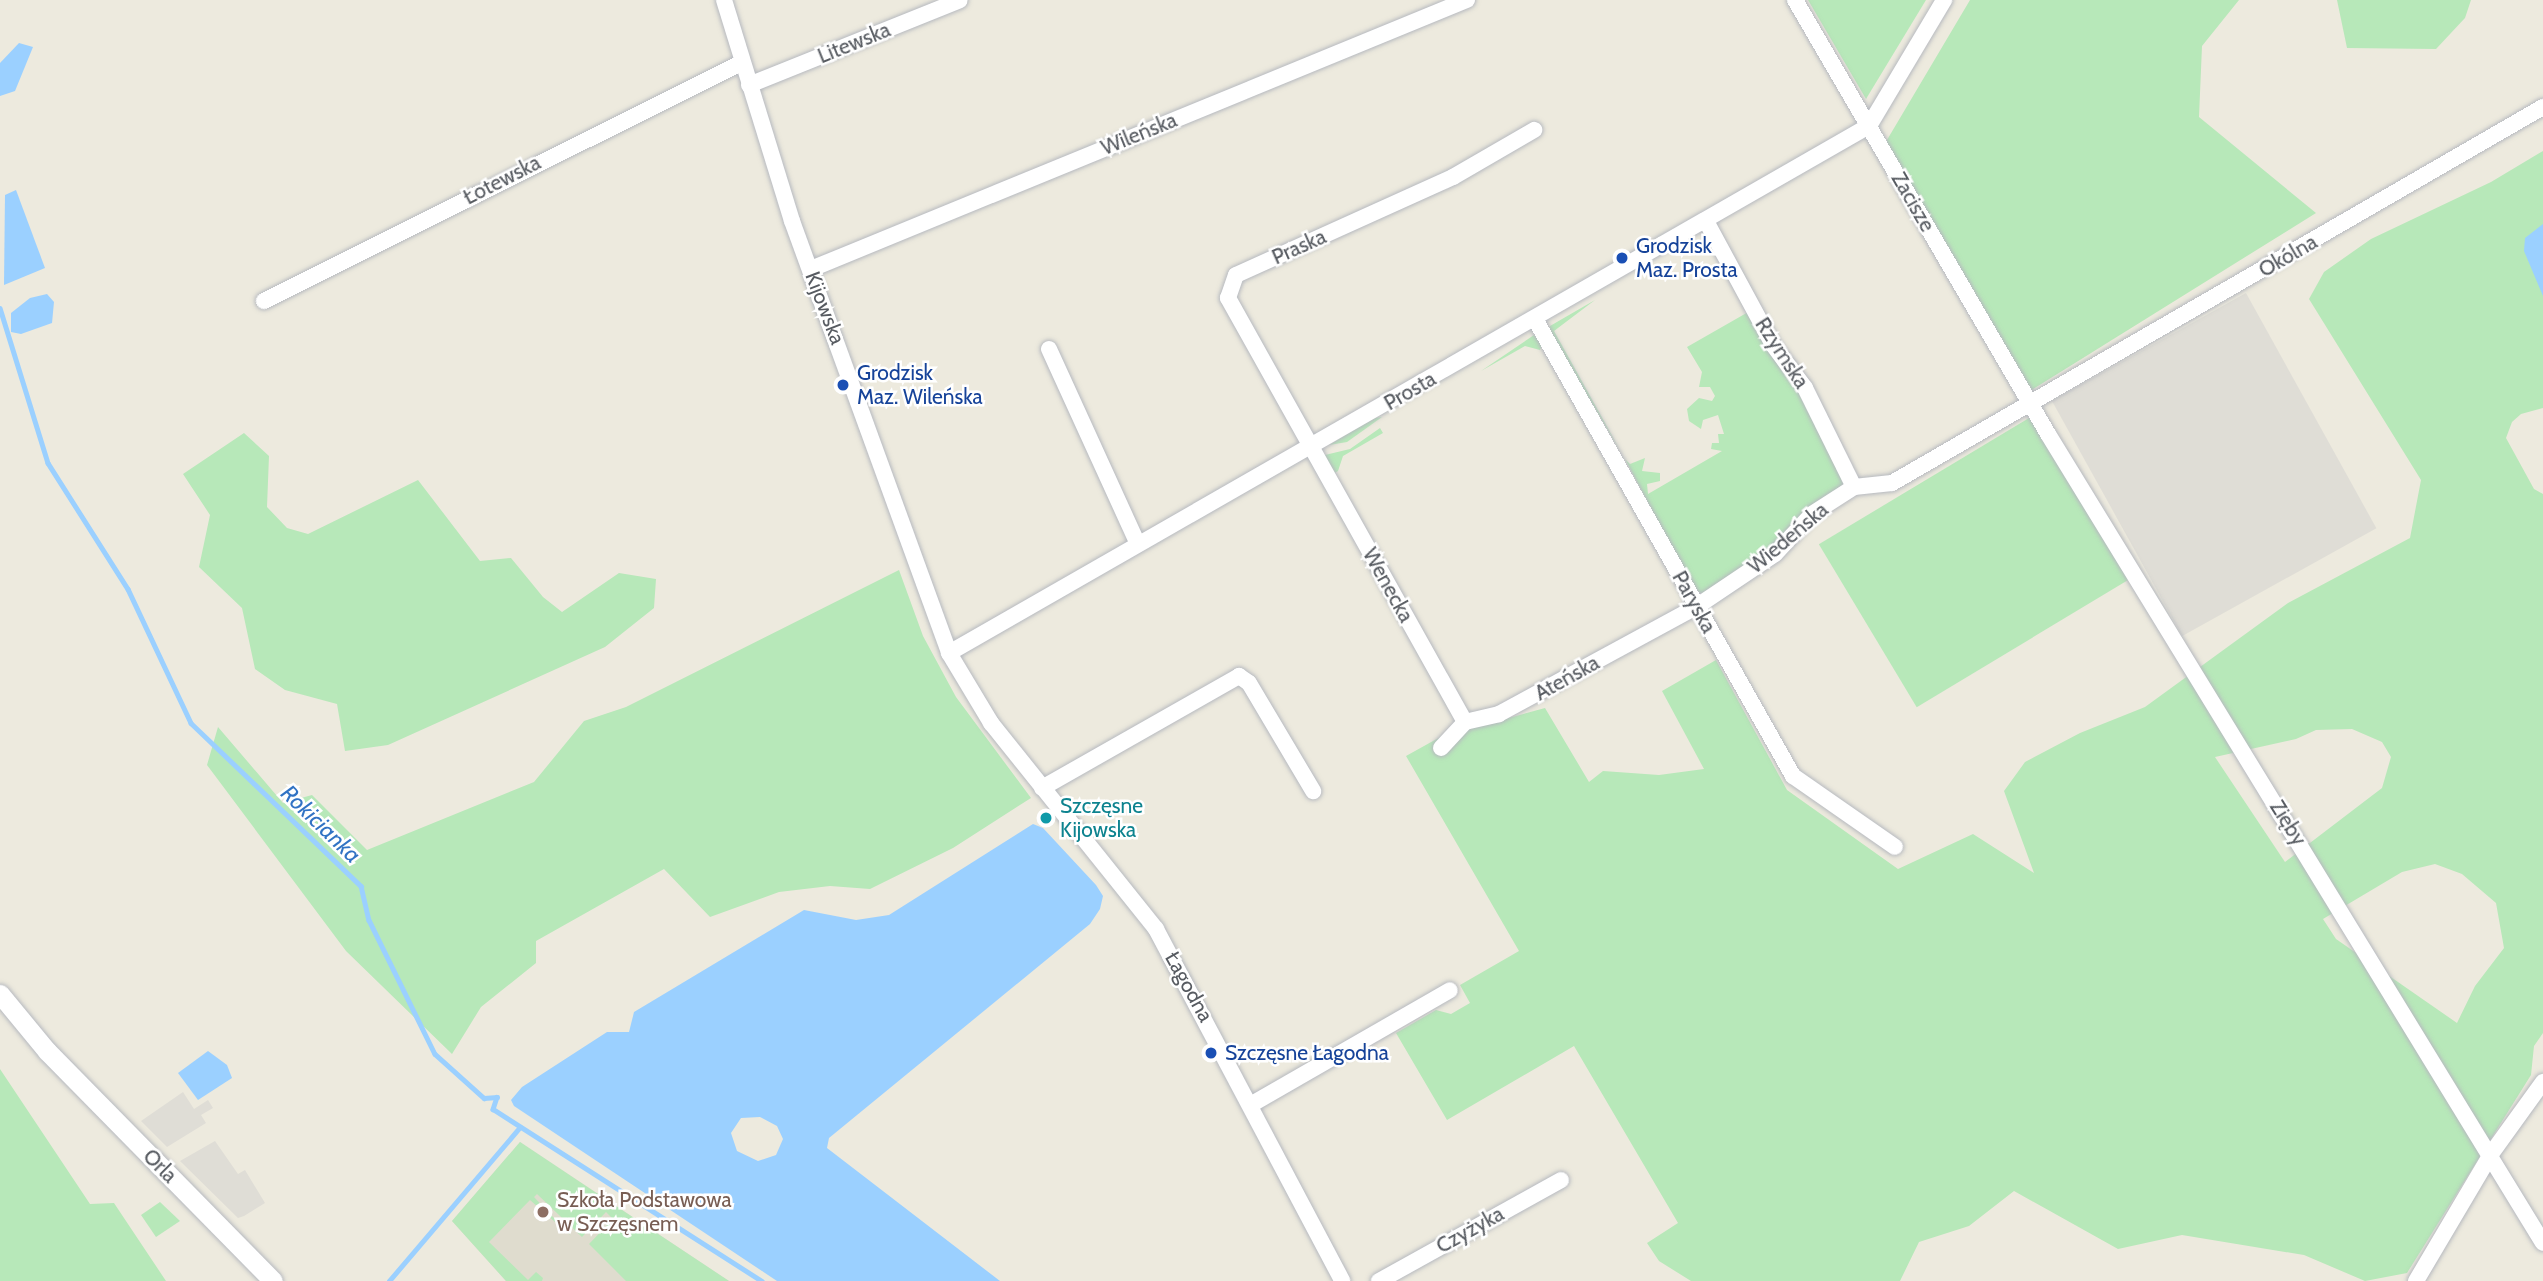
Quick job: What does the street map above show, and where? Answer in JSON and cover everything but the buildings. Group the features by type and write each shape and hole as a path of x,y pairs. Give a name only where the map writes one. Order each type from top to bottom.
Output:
{"street":[{"name":"Kijowska","path":"724,0 741,63 811,269 949,653"},
{"name":"Litewska","path":"749,85 960,0"},
{"name":"Wileńska","path":"811,269 1467,0"},
{"name":"Zacisze","path":"1795,0 2031,404"},
{"path":"1869,126 1944,0"},
{"name":"Łotewska","path":"264,301 741,63"},
{"name":"Okólna","path":"2031,404 2543,107"},
{"name":"Prosta","path":"949,653 1869,126"},
{"name":"Praska","path":"1311,448 1228,298 1236,275 1453,177 1534,130"},
{"name":"Rzymska","path":"1706,221 1773,345 1805,388 1854,487"},
{"name":"Paryska","path":"1535,319 1793,776 1895,847"},
{"path":"1049,349 1139,544"},
{"name":"Wiedeńska","path":"1696,607 1775,554 1812,514 1854,487 1892,483 2031,404"},
{"name":"Zięby","path":"2031,404 2543,1243"},
{"name":"Wenecka","path":"1311,448 1465,722"},
{"name":"Ateńska","path":"1465,722 1499,715 1696,607"},
{"name":"Łagodna","path":"949,653 979,706 1156,929 1252,1104 1342,1281"},
{"path":"1042,788 1240,676 1249,683 1313,791"},
{"path":"1441,748 1465,722"},
{"path":"1252,1104 1450,990"},
{"name":"Orla","path":"0,994 47,1051 273,1281"},
{"path":"2416,1281 2491,1154 2543,1082"},
{"name":"Czyżyka","path":"1379,1281 1561,1180"}],"shaded area":[{"path":"2246,293 2376,528 2182,636 2052,401"},
{"path":"183,1092 194,1109 208,1100 213,1108 201,1115 206,1123 167,1147 141,1121"},
{"path":"215,1141 238,1174 245,1170 265,1203 244,1216 238,1218 180,1161"},
{"name":"Szkoła Podstawowa w Szczęsnem","path":"520,1142 729,1281 506,1281 452,1221"}],"green space":[{"path":"1808,0 1926,0 1866,99"},
{"path":"1970,0 2239,0 2202,46 2199,117 2316,213 2030,391 1884,145"},
{"path":"2337,0 2471,0 2465,18 2436,49 2347,48"},
{"path":"2543,151 2543,408 2521,414 2512,422 2506,438 2534,489 2543,494 2543,1033 2534,1046 2531,1075 2407,1273 2365,1281 2304,1255 2182,1235 2118,1249 2014,1191 1969,1226 1919,1242 1900,1281 1691,1281 1659,1261 1647,1243 1678,1223 1574,1046 1447,1120 1396,1033 1436,1010 1451,1014 1470,1003 1460,985 1519,951 1406,756 1442,736 1545,708 1589,782 1603,771 1659,775 1704,769 1662,691 1716,660 1787,790 1898,869 1973,834 2034,873 2004,791 2025,762 2080,733 2145,707 2288,603 2410,538 2421,480 2309,299 2324,272 2371,239 2491,182","holes":["2352,729 2382,742 2391,757 2382,788 2285,862 2215,757 2296,739 2316,730","2435,864 2462,874 2496,903 2504,948 2475,986 2457,1023 2336,939 2323,919 2402,872"]},
{"path":"1595,300 1554,331 1620,450 1549,332 1550,326"},
{"path":"1750,311 1794,378 1844,484 1787,538 1702,594 1692,586 1625,459 1630,464 1645,458 1642,471 1660,473 1660,481 1647,484 1648,494 1722,451 1711,449 1712,443 1719,443 1718,434 1724,434 1718,415 1703,420 1701,429 1689,421 1687,409 1699,398 1712,401 1715,396 1710,387 1699,387 1702,372 1687,347"},
{"path":"1534,335 1542,344 1540,350 1525,346 1481,371"},
{"path":"2034,415 2132,578 1917,707 1819,544"},
{"path":"1382,417 1347,442 1329,445 1375,418"},
{"path":"1380,428 1383,433 1343,456 1338,471 1333,474 1325,455 1350,449"},
{"path":"244,433 269,456 267,507 287,528 308,534 418,480 480,561 511,558 543,597 562,612 619,573 656,579 654,608 605,647 388,745 345,751 337,704 285,690 255,669 242,608 199,567 210,515 183,474"},
{"path":"899,570 923,636 956,697 1031,798 953,848 870,889 830,886 779,892 710,917 664,869 536,941 536,963 481,1007 452,1054 346,951 207,765 218,727 283,803 312,795 367,850 534,782 584,721 626,707"},
{"path":"0,1069 90,1204 114,1203 166,1281 0,1281"},
{"name":"Szkoła Podstawowa w Szczęsnem","path":"520,1142 729,1281 626,1281 589,1244 613,1219 606,1212 582,1237 537,1194 534,1197 571,1236 530,1200 489,1242 528,1280 536,1272 543,1278 542,1281 506,1281 452,1221"},
{"path":"160,1202 180,1221 156,1237 141,1215"}],"water":[{"path":"19,43 33,47 15,91 0,96 0,63"},
{"path":"16,190 45,268 4,285 5,195"},
{"path":"2543,224 2543,296 2524,251 2525,238"},
{"path":"47,294 54,302 52,323 21,334 11,332 11,313 30,298"},
{"path":"1033,824 1043,828 1103,896 1100,909 1090,924 829,1138 827,1148 1000,1281 777,1281 514,1106 511,1100 522,1087 607,1032 629,1032 634,1012 804,910 856,920 889,915","holes":["760,1117 777,1126 783,1139 776,1155 758,1161 737,1151 731,1133 741,1118"]},
{"path":"208,1051 227,1065 232,1078 198,1100 178,1073"}],"waterway":[{"name":"Rokicianka","path":"0,308 48,463 128,589 191,723 361,886 369,920 435,1054 484,1098 497,1097 493,1109 762,1281"},
{"path":"389,1281 520,1127"}],"place":[{"name":"Grodzisk Maz. Prosta","path":"1622,258"},
{"name":"Grodzisk Maz. Wileńska","path":"843,385"},
{"name":"Szczęsne Kijowska","path":"1046,818"},
{"name":"Szczęsne Łagodna","path":"1211,1053"},
{"name":"Szkoła Podstawowa w Szczęsnem","path":"543,1212"}]}
